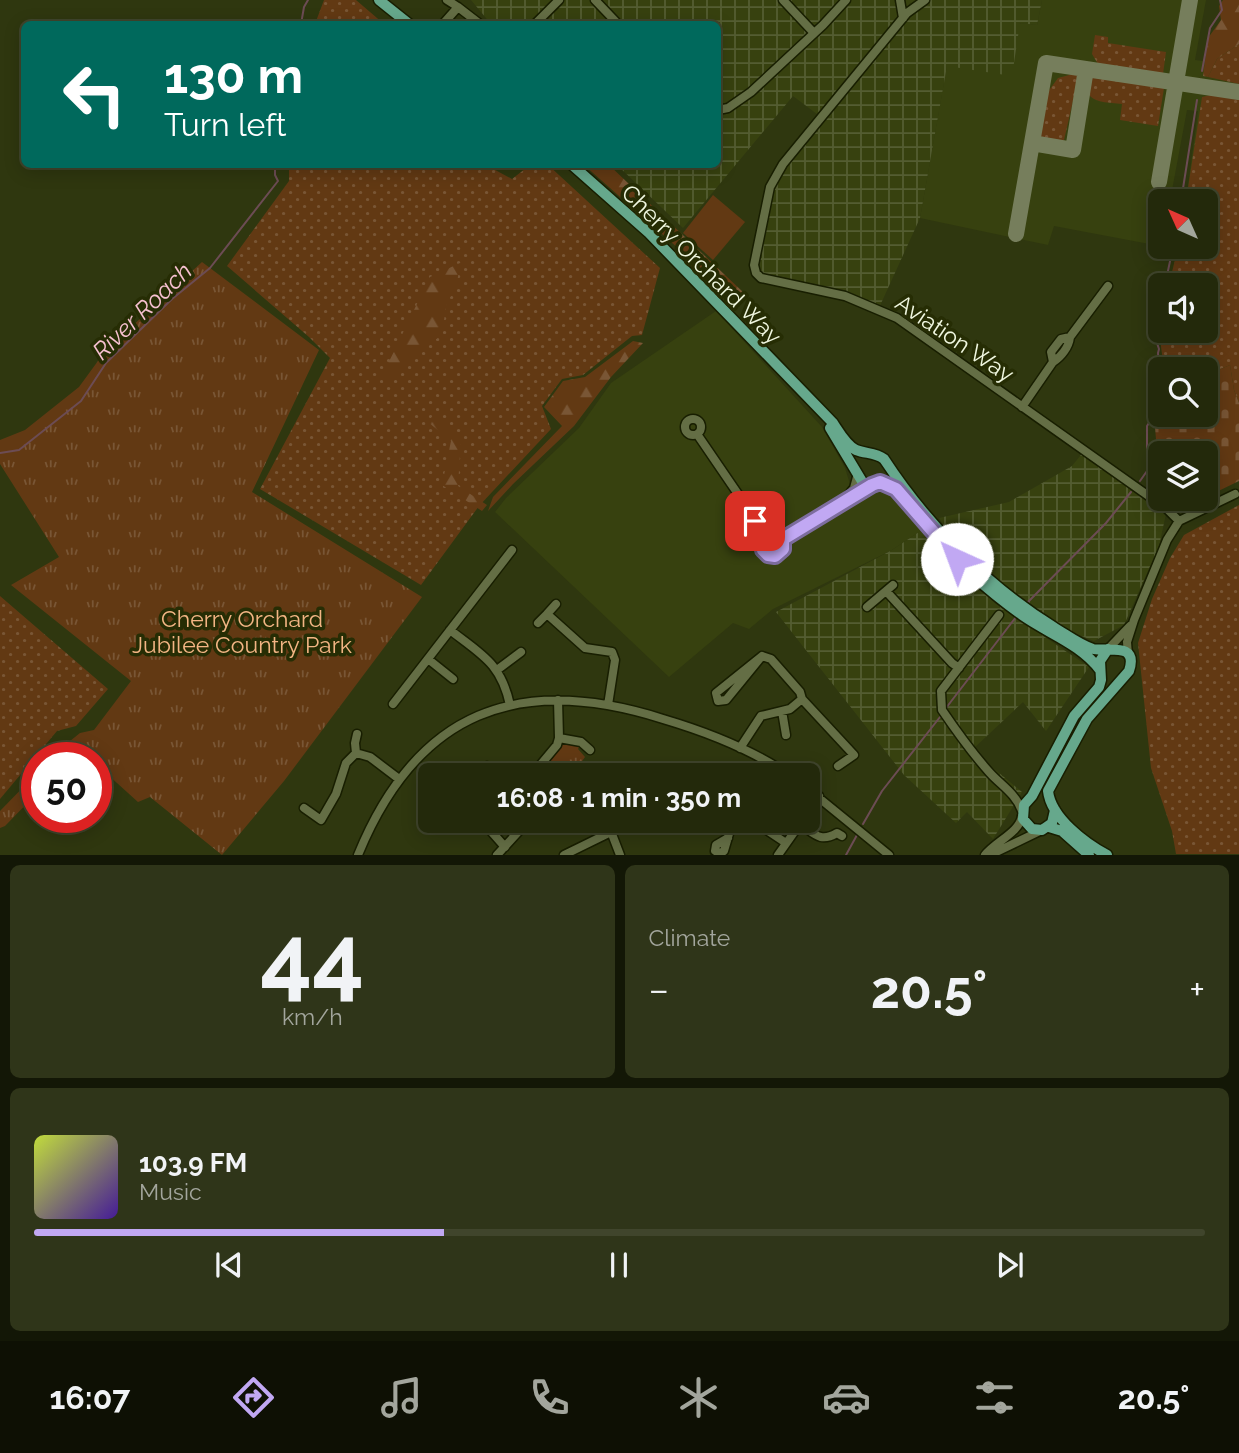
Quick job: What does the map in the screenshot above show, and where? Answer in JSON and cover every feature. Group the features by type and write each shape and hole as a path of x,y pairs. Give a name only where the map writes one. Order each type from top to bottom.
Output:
{"main road":[{"path":"379,0 405,21"},
{"name":"Cherry Orchard Way","path":"576,168 649,233 833,423 850,446 880,456 940,531 1007,594 1079,642 1095,649 1108,649"},
{"name":"Cherry Orchard Way","path":"804,394 829,427 863,483 896,489 942,544 995,594 1034,624 1086,654 1100,670"},
{"path":"857,475 858,460 871,453"},
{"path":"876,484 887,472 886,462"},
{"path":"1046,828 1054,819 1049,787 1087,719 1127,674 1129,657 1120,649 1108,649 1101,657 1099,687 1074,716 1030,799 1024,805 1022,814 1029,827 1035,830 1046,828 1062,831 1089,855"},
{"path":"1100,670 1106,677 1115,679 1127,674"},
{"path":"1030,799 1039,796 1053,806 1080,835 1107,855"}],"street":[{"path":"447,0 476,21"},
{"path":"538,21 559,0"},
{"path":"595,0 615,21"},
{"path":"783,0 814,33"},
{"path":"721,109 739,102 838,11 845,0"},
{"path":"900,0 903,18"},
{"name":"Aviation Way","path":"925,0 903,18 783,164 770,187 754,265 756,273 761,278 845,296 897,318 1167,509 1179,521"},
{"path":"446,21 458,7"},
{"path":"1022,407 1108,286"},
{"path":"697,434 766,535"},
{"path":"842,503 854,488 857,475"},
{"path":"783,539 876,484"},
{"path":"1129,657 1126,645 1134,620 1167,540 1179,521 1235,494"},
{"path":"775,533 783,539 783,549 778,554 772,556 765,553 762,541 766,535 775,533"},
{"path":"393,704 512,550"},
{"path":"867,607 890,588 959,668"},
{"path":"538,623 556,604"},
{"path":"547,614 585,648 610,651 614,654 615,665 608,705"},
{"path":"987,855 1019,825 1022,814 1014,795 991,774 944,713 941,691 999,615"},
{"path":"1108,649 1134,620"},
{"path":"450,630 497,670 504,681 510,705"},
{"path":"497,670 522,652"},
{"path":"762,656 726,700 718,701 716,694 762,656"},
{"path":"762,656 771,659 800,692 802,699 855,755 838,766"},
{"path":"428,659 453,679"},
{"path":"740,748 758,719 790,709 802,699"},
{"path":"542,763 559,738 558,700"},
{"path":"358,855 376,813 399,779 427,748 472,717 510,705 558,700 608,705 686,726 740,748 767,763"},
{"path":"782,711 786,735"},
{"path":"356,753 357,734"},
{"path":"559,738 581,742 590,750"},
{"path":"356,753 370,757 399,779"},
{"path":"304,808 321,820 336,794 346,763 356,753"},
{"path":"1014,795 1030,799"},
{"path":"820,797 889,855"},
{"path":"987,855 1046,828"},
{"path":"493,833 505,847"},
{"path":"497,855 516,833"},
{"path":"564,855 609,833"},
{"path":"611,833 620,855"},
{"path":"728,838 729,833"},
{"path":"771,833 786,843"},
{"path":"778,855 793,833"},
{"path":"815,833 822,838 837,833 842,836"}],"shaded area":[{"path":"471,0 1042,0 1037,25 1020,23 1012,76 947,66 920,218 878,310 845,296 756,273 770,187 783,164 907,13 911,2 817,114 793,96 683,228 620,168 721,168 721,21 488,21"},
{"path":"1042,0 1206,0 1195,60 1210,62 1239,0 1239,403 1230,365 1218,370 1218,357 1162,357 1161,343 1218,343 1218,273 1172,273 1175,259 1218,259 1218,189 1188,189 1198,111 1187,110 1172,189 1148,189 1148,244 1054,226 1048,245 920,218 947,65 1021,23 1037,25"},
{"path":"716,311 822,427 845,468 851,487 844,494 842,503 847,505 872,490 882,490 890,495 922,530 892,550 773,609 749,629 733,623 669,677 495,512 506,498 579,428 611,383"},
{"path":"1085,450 1148,495 1148,511 1167,511 1159,546 1124,625 1094,641 1062,628 1018,599 981,569 950,537 939,518 1009,502 1072,466"},
{"path":"922,530 996,604 1089,667 1046,731 1023,702 974,748 980,757 1022,792 993,839 967,812 956,823 904,775 776,612 892,550"}],"green space":[{"path":"324,0 356,0 380,21 316,21"},
{"path":"1223,0 1239,0 1239,44 1217,59 1208,77 1203,76 1208,38 1221,20 1219,6"},
{"path":"1095,35 1108,37 1108,43 1166,52 1163,74 1098,64 1092,54"},
{"path":"1239,44 1239,84 1208,77 1217,59"},
{"path":"1079,75 1064,140 1058,144 1042,141 1039,137 1047,93 1058,78"},
{"path":"1091,77 1164,88 1158,126 1120,120 1122,104 1098,101 1087,92"},
{"path":"1215,94 1239,98 1239,403 1230,365 1218,370 1218,357 1162,357 1161,343 1218,343 1218,273 1172,273 1175,259 1218,259 1218,189 1188,189 1202,97"},
{"path":"289,168 492,168 512,179 526,168 551,168 660,268 642,335 632,336 583,375 562,379 542,406 551,429 479,506 421,585 260,489 330,358 227,266 289,181"},
{"path":"587,168 612,168 744,293 742,296 716,290 685,259 679,249"},
{"path":"713,195 745,222 713,260 683,233"},
{"name":"Cherry Orchard Jubilee Country Park","path":"202,262 319,350 252,492 422,597 284,781 222,855 150,797 138,802 112,778 112,742 69,742 80,733 94,730 131,681 11,585 59,557 0,464 0,440 25,430 79,387 106,350"},
{"path":"460,263 457,283 446,306 442,335 409,358 385,387 382,376 430,277"},
{"path":"633,341 643,343 611,377 574,426 488,511 493,497 562,426 544,407 563,381 585,377"},
{"path":"1230,365 1239,403 1239,481 1218,491 1218,441 1156,441 1155,427 1218,427 1218,370"},
{"path":"434,414 461,438 458,486 487,505 482,511 442,485 451,441 428,422"},
{"path":"1239,505 1239,854 1176,854 1172,831 1151,768 1138,643 1152,599 1170,558 1184,535"},
{"path":"0,596 108,689 76,726 57,731 48,742 21,742 21,774 0,799"},
{"path":"559,738 580,745 578,749 585,757 581,763 541,763"},
{"path":"21,789 21,810 0,828 0,811"}],"waterway":[{"name":"River Roach","path":"302,21 308,0"},
{"path":"1202,71 1210,28 1222,10 1220,0"},
{"path":"1183,189 1197,100"},
{"name":"River Roach","path":"0,453 19,450 81,401 106,363 172,299 210,268 278,181 275,168"},
{"path":"1168,273 1170,259"},
{"path":"1140,481 1147,471 1147,426 1152,418 1151,406 1160,387 1157,343"},
{"path":"1027,603 1106,523 1131,492"},
{"path":"946,708 1016,617"},
{"path":"863,824 882,791 940,717"},
{"path":"846,855 857,835"}],"taxiway":[{"path":"1159,182 1190,0"},
{"path":"1016,234 1046,63 1239,92"},
{"path":"1032,143 1073,150 1086,69"}],"route":[{"path":"755,521 766,535 761,544 763,550 768,555 775,556 785,546 783,539 880,482 896,489 957,559"}]}
